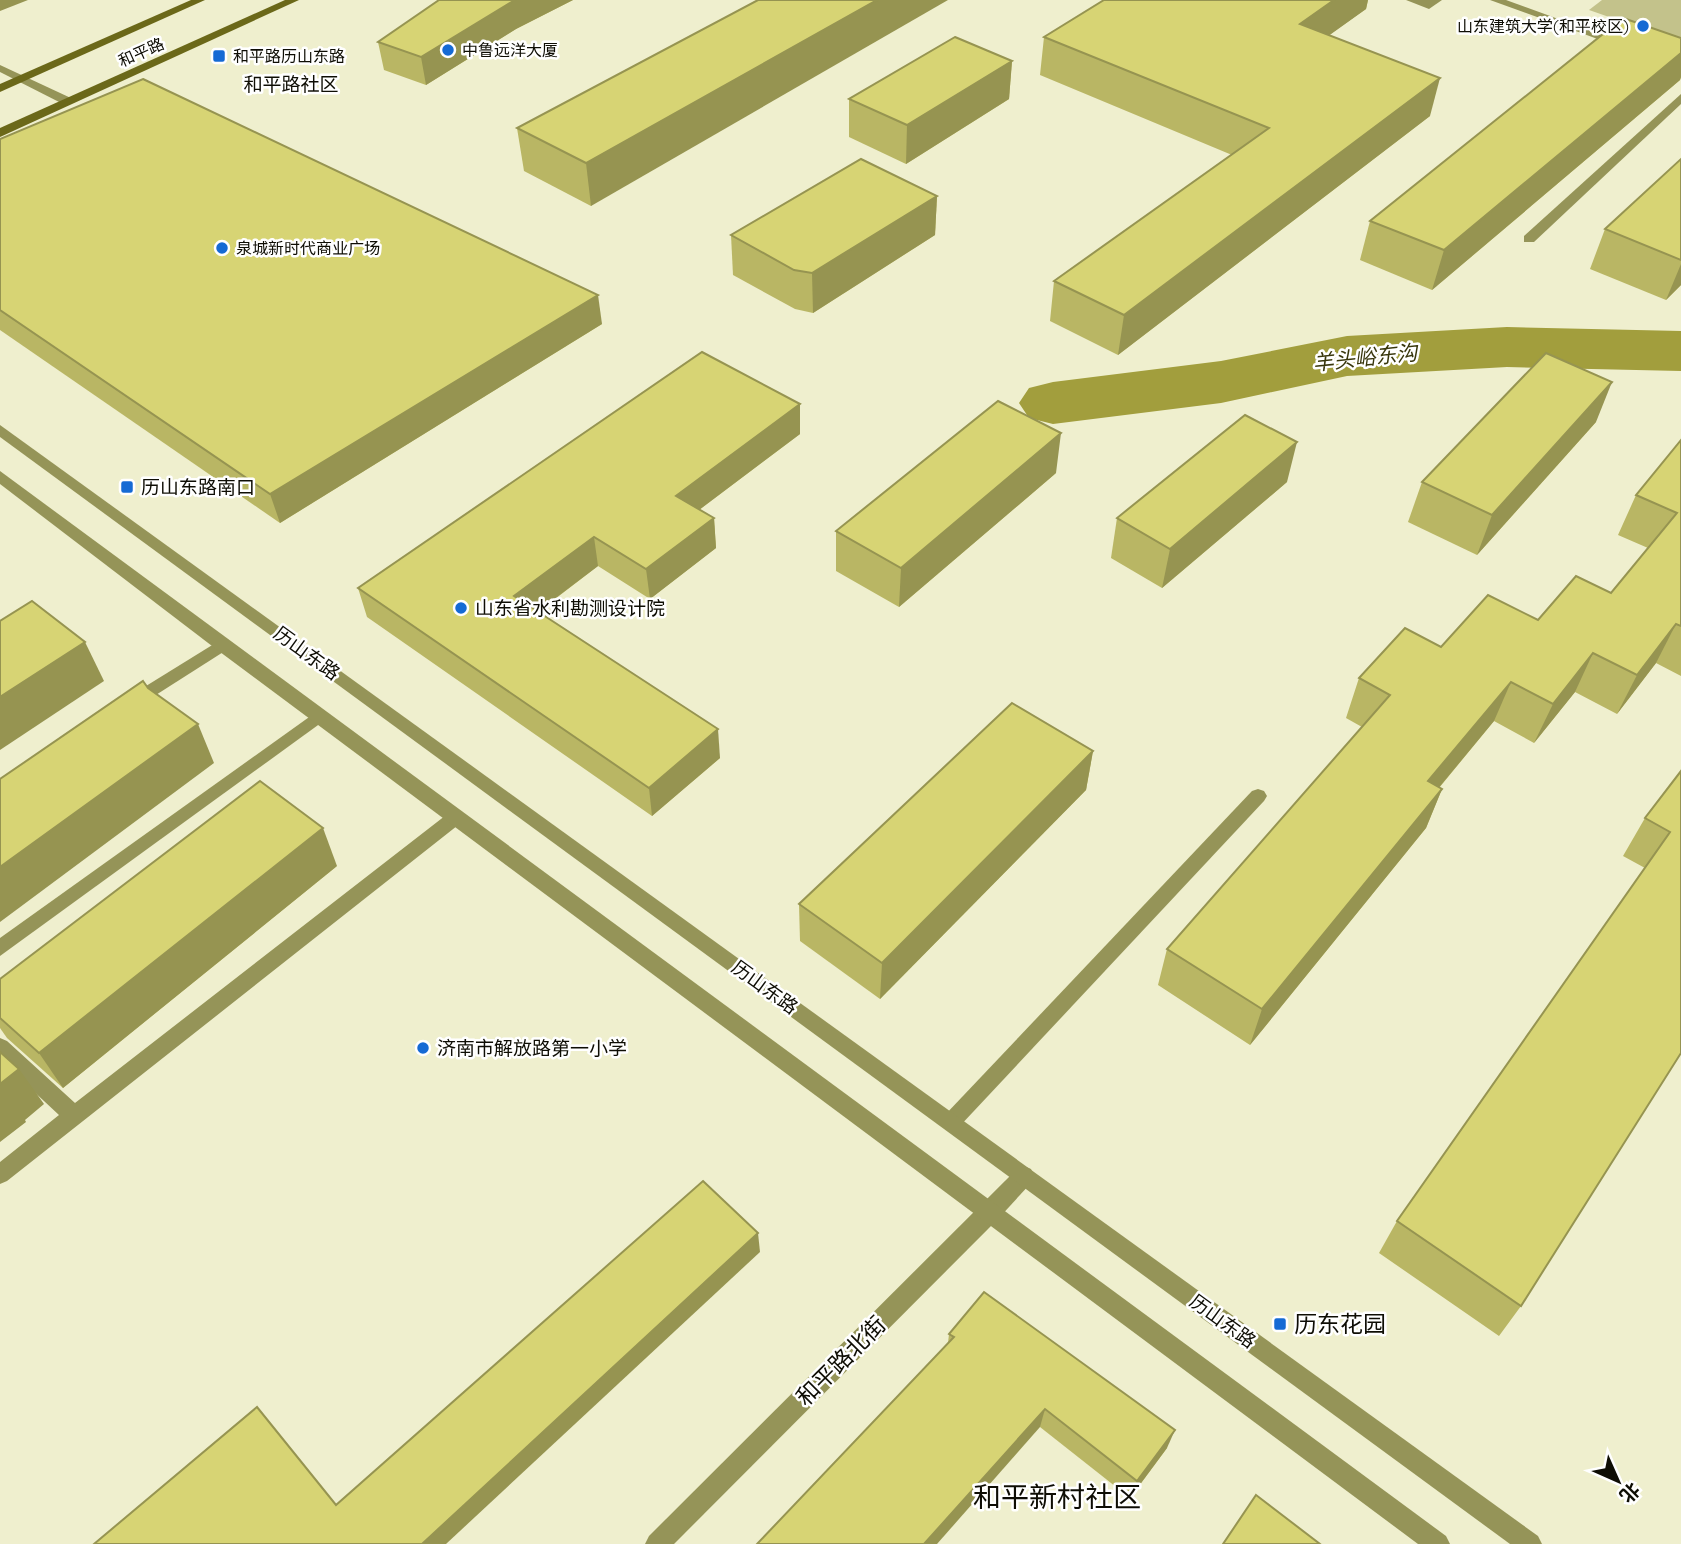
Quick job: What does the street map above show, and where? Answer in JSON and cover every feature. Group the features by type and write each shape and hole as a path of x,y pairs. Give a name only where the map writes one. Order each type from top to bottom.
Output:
{"main road":[{"name":"和平路","path":"0,88 200,0"},
{"name":"和平路","path":"0,134 294,0"}],"street":[{"path":"1411,0 1429,6 1437,0"},
{"path":"1495,0 1631,47"},
{"path":"0,68 69,102"},
{"path":"1529,239 1681,98"},
{"name":"历山东路","path":"0,430 1530,1544"},
{"path":"0,476 222,645 1438,1544"},
{"path":"117,713 222,645"},
{"path":"0,948 319,716"},
{"path":"951,1122 1258,796"},
{"path":"0,1174 456,817"},
{"path":"0,1047 74,1116"},
{"name":"和平路北街","path":"657,1544 1024,1176"}],"shaded area":[{"path":"1602,0 1681,0 1681,42 1589,10"}],"building":[{"path":"439,0 515,0 421,57 378,42"},
{"path":"758,0 877,0 586,163 517,128"},
{"path":"1104,0 1334,0 1300,24 1440,78 1124,315 1054,281 1269,128 1044,37"},
{"path":"1623,18 1681,38 1681,53 1444,250 1370,221"},
{"path":"955,37 1012,61 907,125 849,99"},
{"name":"泉城新时代商业广场","path":"143,79 598,295 270,494 0,310 0,139"},
{"path":"861,159 937,196 812,273 794,270 731,235"},
{"path":"1681,159 1681,260 1605,229"},
{"name":"山东省水利勘测设计院","path":"702,352 800,404 676,496 714,518 646,569 594,537 514,596 718,729 649,788 358,588"},
{"path":"1546,353 1612,382 1492,515 1422,482"},
{"path":"998,401 1061,433 901,568 836,531"},
{"path":"1245,415 1297,442 1170,549 1117,518"},
{"path":"1681,440 1681,626 1676,624 1637,675 1593,653 1553,704 1511,682 1428,781 1442,789 1262,1009 1167,949 1390,695 1359,678 1405,628 1441,647 1488,595 1538,620 1576,576 1611,593 1677,513 1636,495"},
{"path":"32,601 85,642 0,697 0,621"},
{"path":"143,681 148,688 198,724 0,867 0,779"},
{"path":"1012,703 1093,751 882,963 799,904"},
{"path":"1681,771 1681,1053 1521,1306 1397,1221 1670,832 1645,818"},
{"path":"260,781 323,828 39,1053 0,1018 0,979"},
{"path":"0,1052 19,1069 0,1084"},
{"path":"703,1181 758,1233 422,1544 94,1544 257,1407 336,1505"},
{"path":"984,1292 1175,1430 1137,1481 1045,1409 924,1544 757,1544 954,1337 949,1334"},
{"path":"1256,1495 1320,1544 1223,1544"}],"waterway":[{"name":"羊头峪东沟","path":"1053,403 1221,382 1347,356 1507,347 1681,351"}],"place":[{"name":"山东建筑大学(和平校区)","path":"1643,26"},
{"name":"中鲁远洋大厦","path":"448,50"},
{"name":"和平路历山东路","path":"219,56"},
{"name":"泉城新时代商业广场","path":"222,248"},
{"name":"历山东路南口","path":"127,487"},
{"name":"山东省水利勘测设计院","path":"461,608"},
{"name":"济南市解放路第一小学","path":"423,1048"},
{"name":"历东花园","path":"1280,1324"}],"district":[{"name":"和平路社区","path":"291,84"},
{"name":"和平新村社区","path":"1057,1497"}]}
